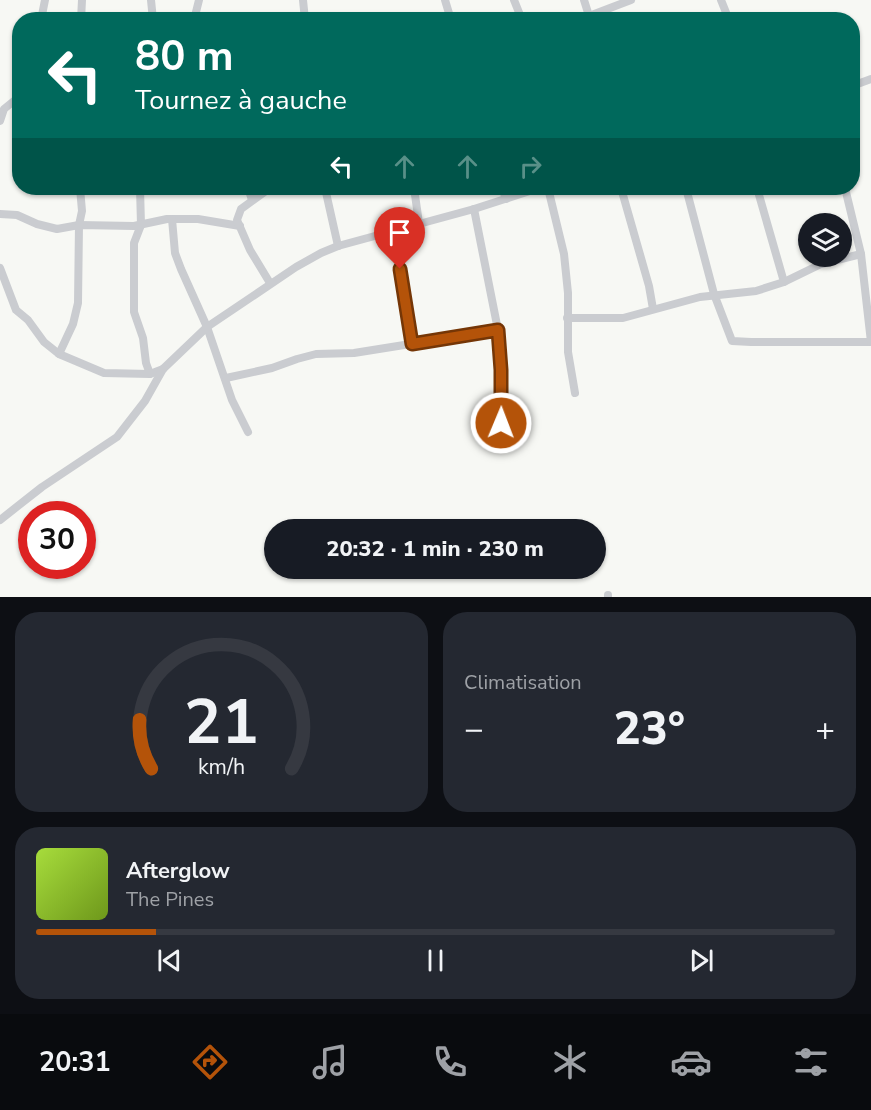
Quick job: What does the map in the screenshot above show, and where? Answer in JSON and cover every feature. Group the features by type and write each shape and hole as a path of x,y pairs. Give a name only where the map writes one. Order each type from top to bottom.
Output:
{"street":[{"path":"604,12 632,0"},
{"path":"0,121 4,109 12,102"},
{"path":"59,354 78,303 81,195"},
{"path":"140,195 141,225 134,243 134,312 143,338 146,363 150,374"},
{"path":"250,195 252,200"},
{"path":"260,195 237,215 250,250 270,284"},
{"path":"327,195 338,246"},
{"path":"415,195 420,223"},
{"path":"505,195 506,199"},
{"path":"0,520 117,437 145,401 163,369 207,327 311,258 338,246 518,195"},
{"path":"550,195 564,254 568,293 568,352 575,393"},
{"path":"623,195 649,286 653,309"},
{"path":"688,195 714,294 732,341 871,342 861,254 847,195"},
{"path":"759,195 784,282"},
{"path":"474,209 498,330 501,423"},
{"path":"0,213 17,215 57,230 79,225 141,225 171,219 198,219 240,226"},
{"path":"171,219 181,269 207,327 232,400 248,432"},
{"path":"391,232 412,344"},
{"path":"567,318 623,318 714,294 747,293 784,282 821,264 861,254"},
{"path":"0,268 16,310 28,320 44,342 59,354 104,373 150,374 163,369"},
{"path":"226,378 272,368 316,354 354,353 498,330"}],"route":[{"path":"400,269 412,344 498,330 501,423"}]}
